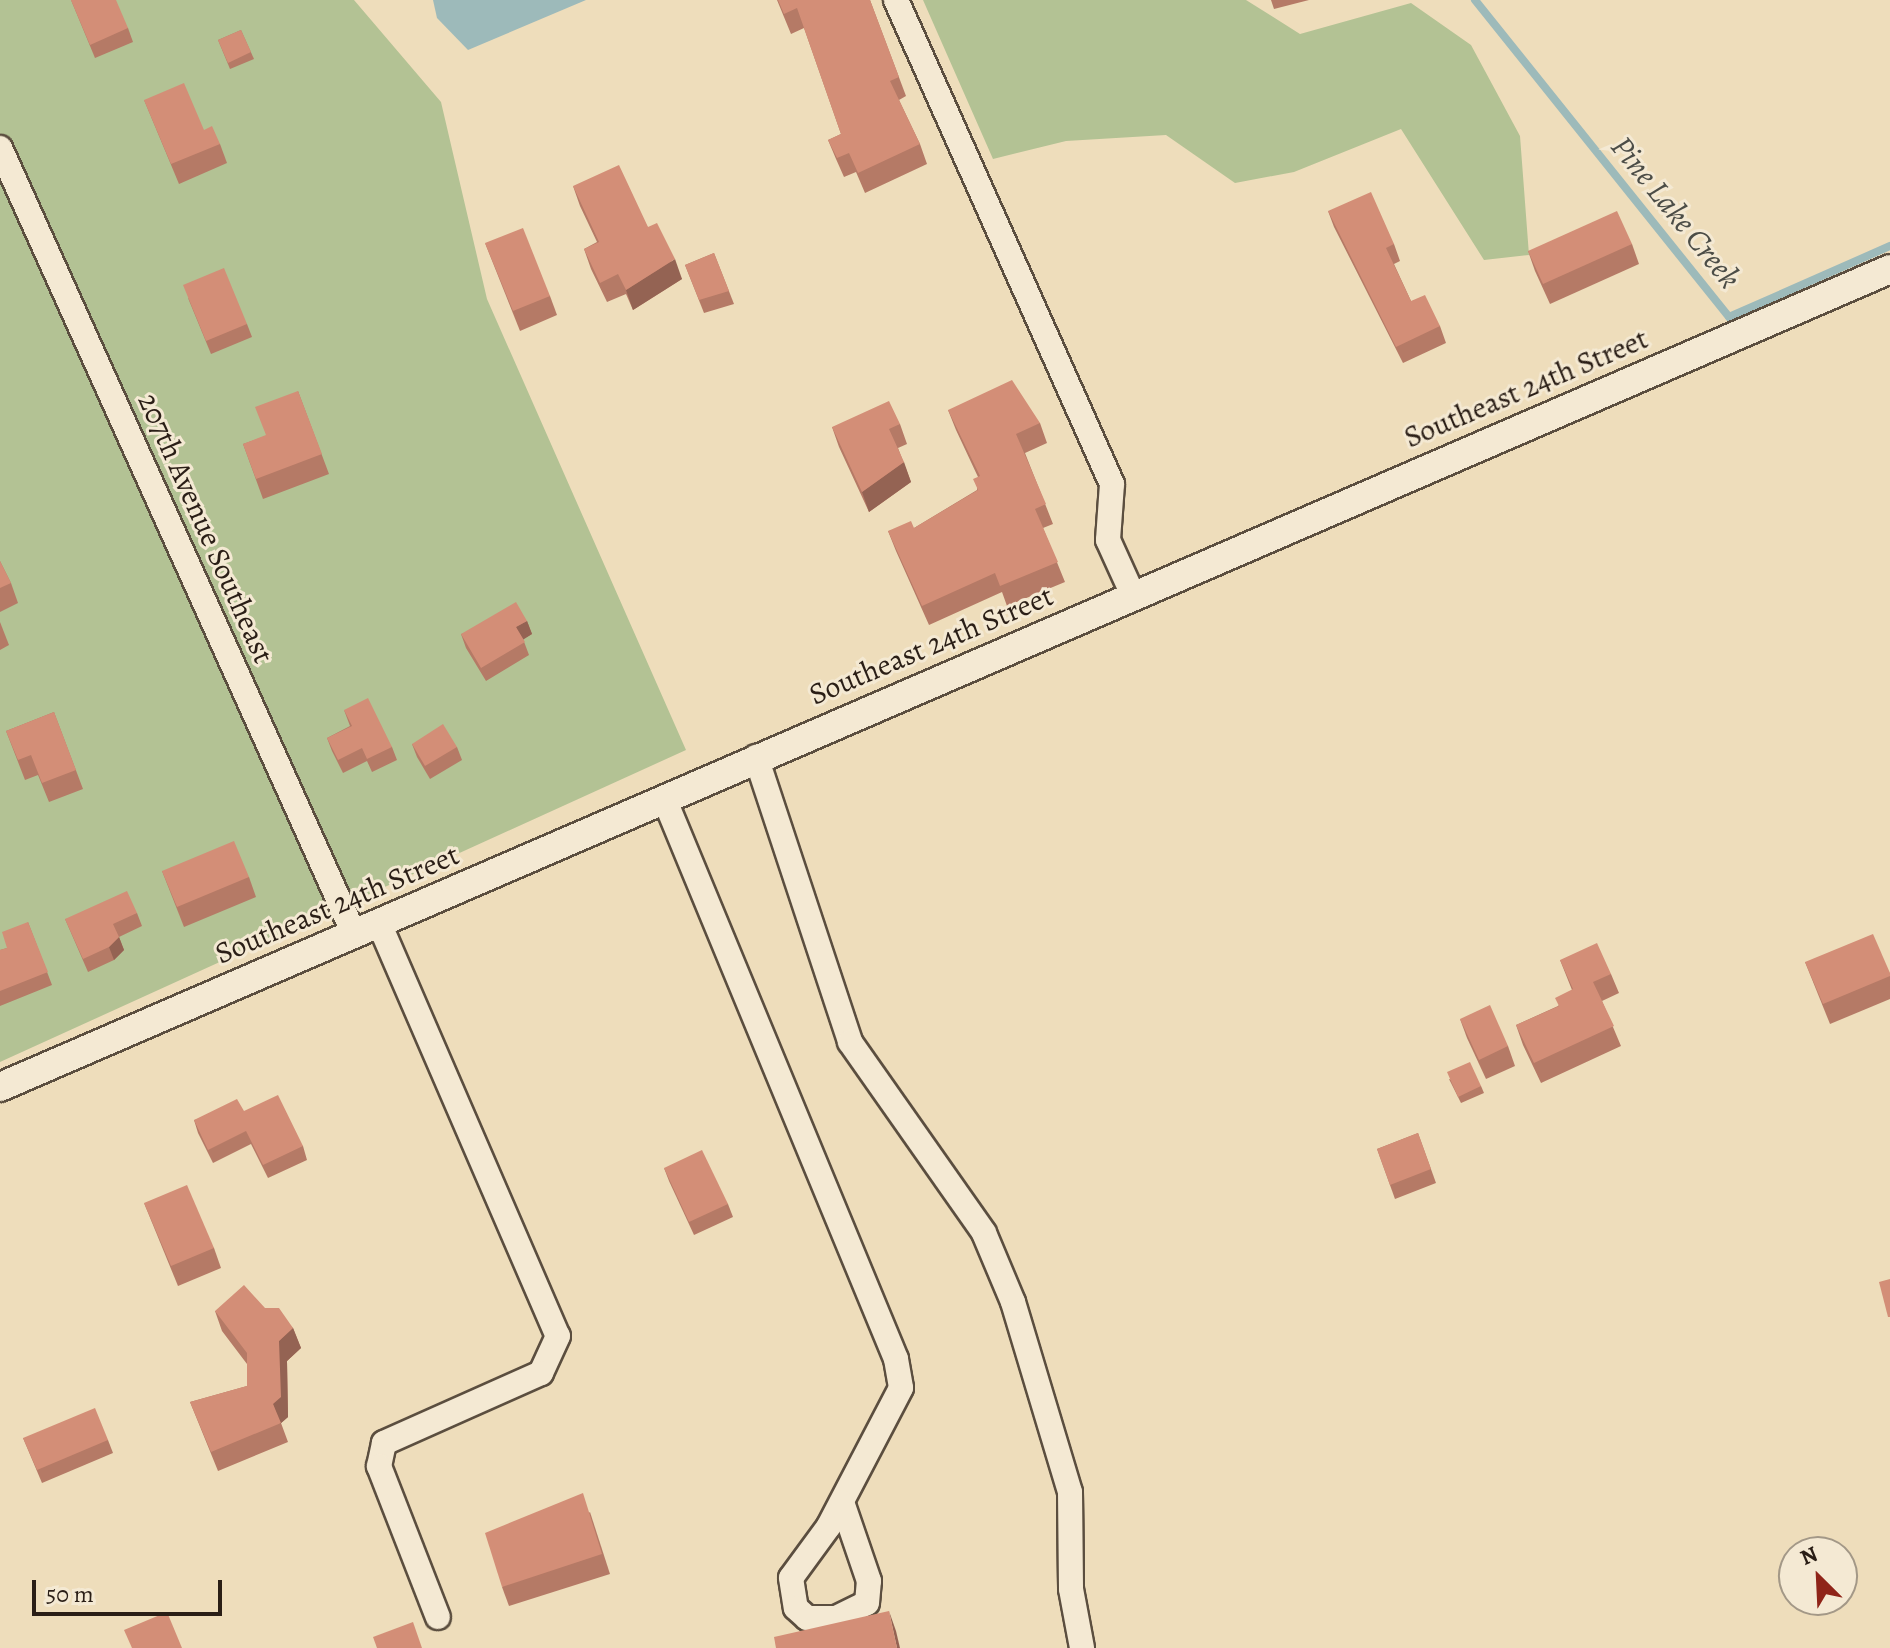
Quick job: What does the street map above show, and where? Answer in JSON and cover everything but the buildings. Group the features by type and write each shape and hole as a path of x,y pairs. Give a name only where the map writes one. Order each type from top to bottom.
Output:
{"street":[{"path":"896,0 1112,484 1108,540 1133,595"},
{"name":"207th Avenue Southeast","path":"0,148 558,1336 541,1373 384,1443 379,1466 438,1617"},
{"name":"Southeast 24th Street","path":"0,1087 756,757 1890,269"},
{"path":"756,757 850,1042 984,1233 1013,1302 1070,1492 1071,1589 1082,1648"},
{"path":"664,798 896,1359 901,1388 842,1502 791,1578 796,1608 807,1618 836,1618 867,1603 869,1581 842,1502"}],"green space":[{"path":"0,0 354,0 441,102 487,299 686,750 0,1062"},
{"path":"923,0 1246,0 1300,34 1411,3 1471,45 1520,136 1529,255 1484,260 1401,129 1294,172 1235,183 1166,135 1066,141 993,159"}],"water":[{"path":"433,0 586,0 468,50 437,18"}],"waterway":[{"name":"Pine Lake Creek","path":"1475,0 1729,317 1890,246"}]}
